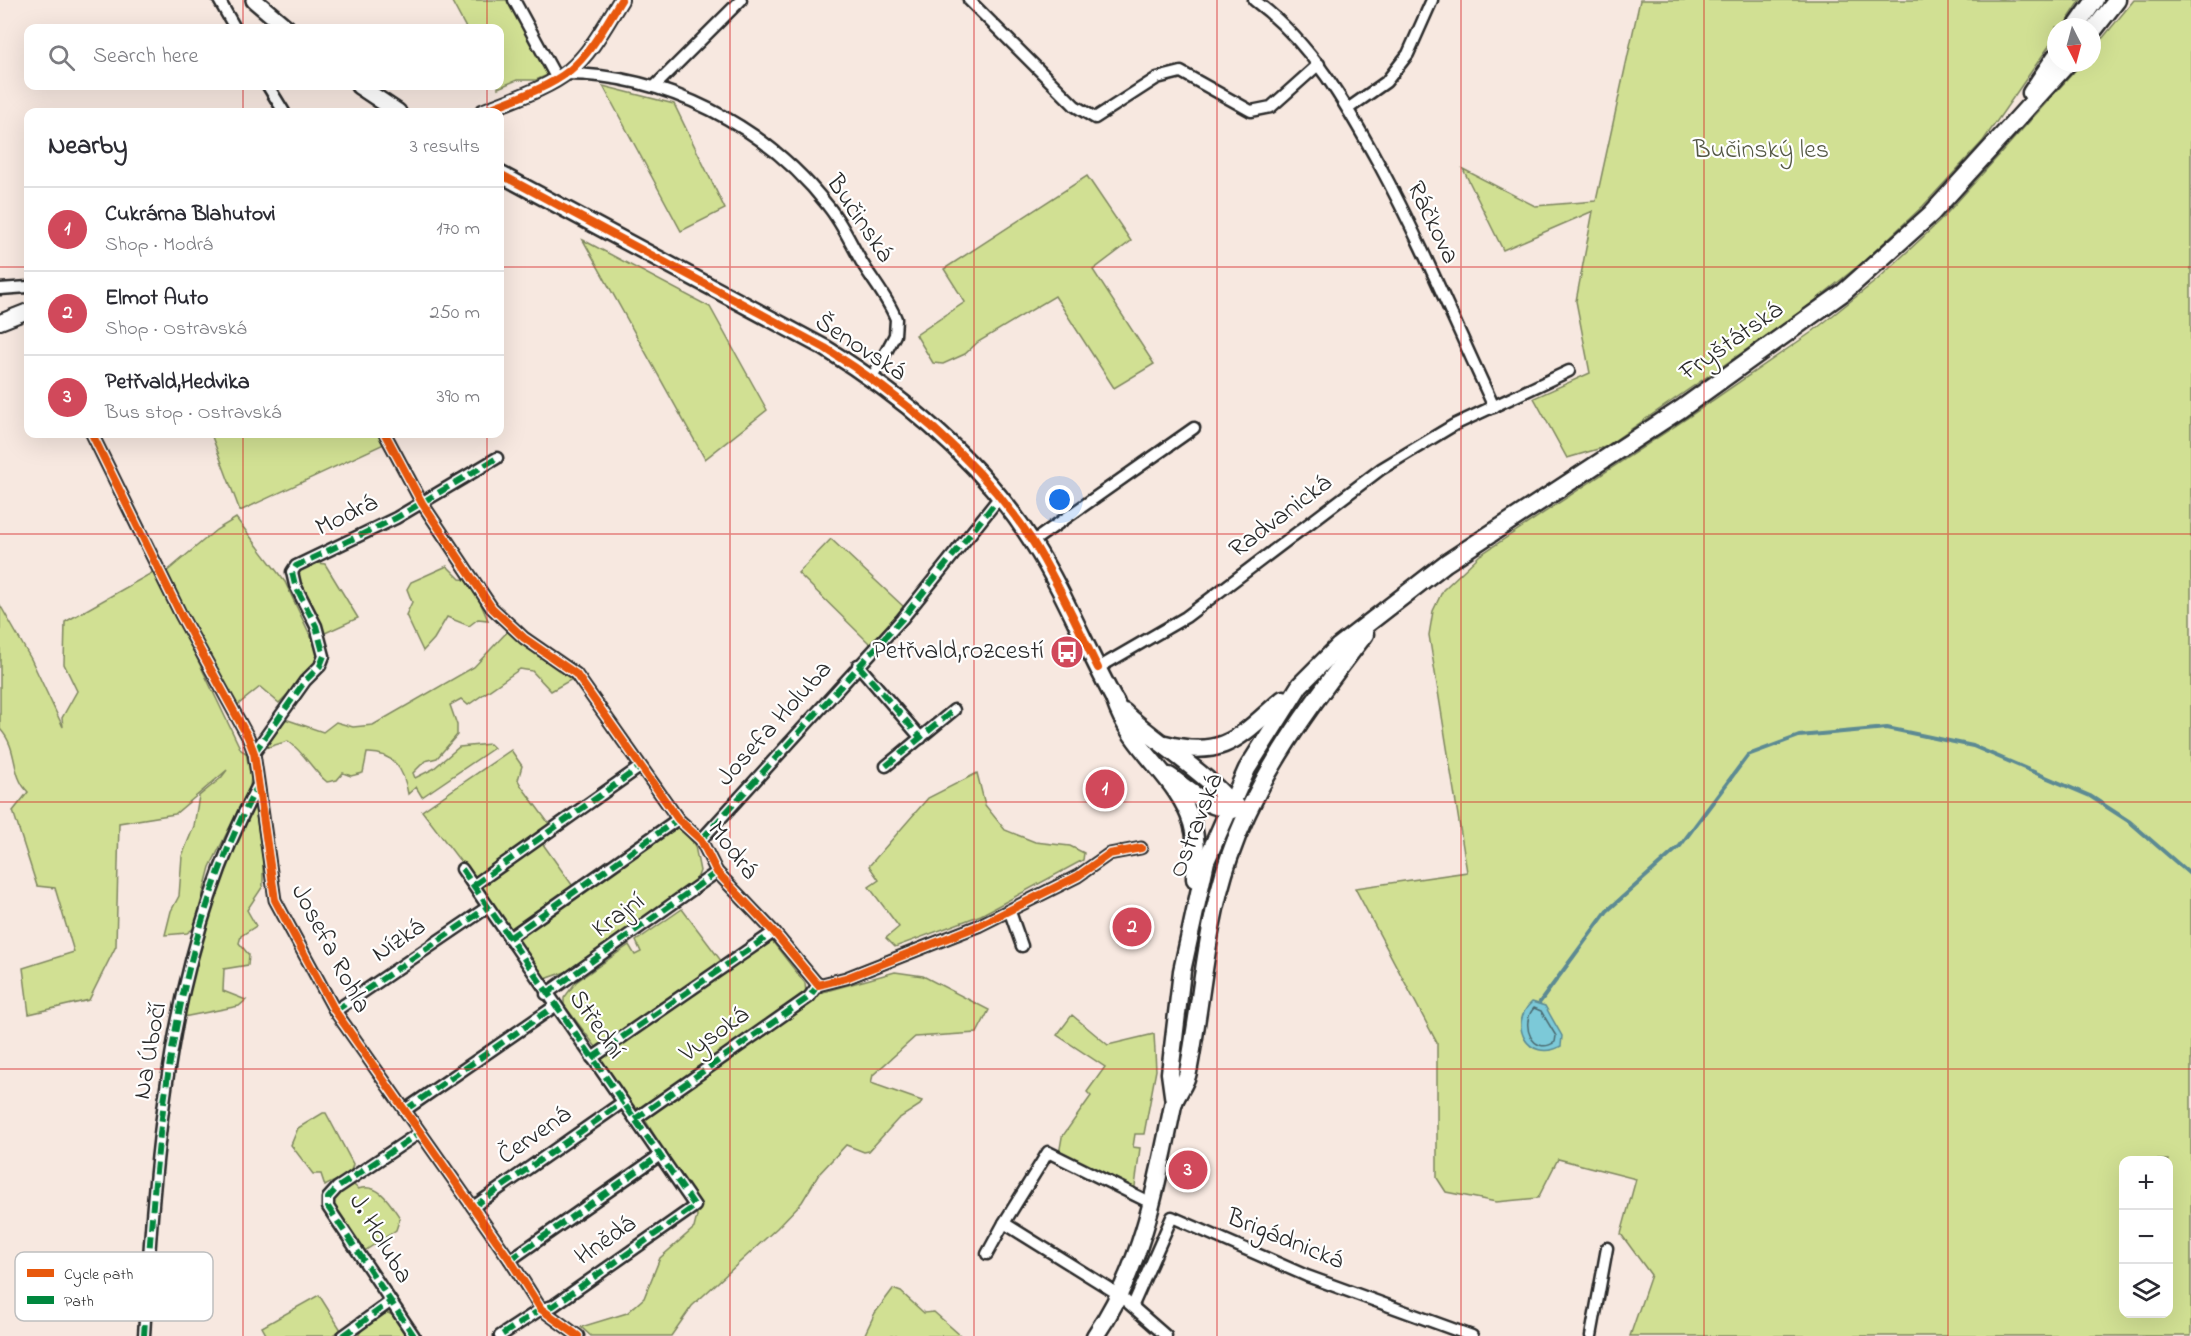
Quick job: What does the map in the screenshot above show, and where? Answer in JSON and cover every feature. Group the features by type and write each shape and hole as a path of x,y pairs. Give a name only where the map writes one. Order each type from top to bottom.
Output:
{"main road":[{"path":"254,0 282,24"},
{"path":"2082,18 2095,0"},
{"path":"2101,21 2117,1"},
{"name":"Fryštátská","path":"1992,148 2047,69"},
{"name":"Fryštátská","path":"1474,546 1681,409 1805,323 1870,271 1931,214 2060,72"},
{"path":"365,90 392,108"},
{"name":"Šenovská","path":"504,176 772,318 872,378 946,440 999,498 1032,542 1114,701"},
{"name":"Ostravská","path":"1174,1102 1170,1073 1182,971 1206,861 1230,805 1273,725 1300,685 1339,646 1446,563 1474,546"},
{"name":"Ostravská","path":"1095,1336 1108,1318 1153,1204 1174,1102 1187,1076 1212,917 1229,858 1257,793 1293,729 1378,617"},
{"path":"1158,742 1199,750 1222,746 1241,735 1300,685"},
{"path":"1114,701 1142,730 1218,787 1230,805 1229,858"},
{"path":"1114,701 1131,736 1159,769 1183,803 1192,825 1196,846 1196,901"},
{"path":"1159,769 1206,801 1230,805 1257,793"}],"street":[{"path":"219,0 234,24"},
{"path":"514,0 561,76"},
{"path":"491,108 561,76 584,56 621,0"},
{"path":"655,86 741,0"},
{"path":"969,0 1076,105 1095,118 1157,78 1181,72 1251,111 1270,106 1319,64"},
{"name":"Ráčkova","path":"1254,0 1275,16 1319,64 1348,108 1402,207 1494,406"},
{"path":"1348,108 1386,82 1407,54 1432,0"},
{"name":"Bučinská","path":"561,76 608,76 655,86 707,108 745,131 793,168 829,206 896,319 895,335 872,378"},
{"path":"270,90 282,108"},
{"path":"1,286 24,287"},
{"path":"0,322 24,312"},
{"name":"Radvanická","path":"1098,668 1186,617 1381,469 1454,425 1569,371"},
{"path":"1032,542 1194,428"},
{"name":"Josefa Rohla","path":"97,438 181,615 248,737 254,753 257,787 275,900 335,1011 510,1260 541,1309 578,1336"},
{"name":"Modrá","path":"387,438 422,503 492,608 524,638 576,674 678,819 701,840 717,872 774,932 818,985"},
{"name":"Modrá","path":"254,753 293,697 320,666 324,656 316,626 295,585 292,572 296,566 422,503 497,458"},
{"name":"Josefa Holuba","path":"701,840 902,619 999,498"},
{"name":"Josefa Holuba","path":"858,665 921,738"},
{"path":"886,765 954,710"},
{"path":"474,885 640,767"},
{"name":"Na Úbočí","path":"149,1252 166,1090 195,940 227,850 257,787"},
{"name":"Krajní","path":"509,938 678,819"},
{"path":"818,985 846,978 1010,912 1078,876 1109,854 1141,848"},
{"name":"Střední","path":"462,869 694,1206"},
{"name":"Krajní","path":"546,994 717,872"},
{"name":"Nízká","path":"335,1011 488,907"},
{"path":"1010,912 1022,946"},
{"path":"592,1058 774,932"},
{"name":"Vysoká","path":"635,1119 809,997 818,985"},
{"path":"405,1110 555,1006"},
{"name":"Červená","path":"473,1207 623,1102"},
{"name":"J. Holuba","path":"414,1336 328,1207 328,1198 338,1188 419,1133"},
{"path":"987,1254 1048,1152 1153,1204"},
{"name":"Hnědá","path":"510,1260 660,1155"},
{"name":"Hnědá","path":"541,1309 553,1306 694,1206"},
{"name":"Brigádnická","path":"1133,1305 1172,1217 1307,1276 1472,1336"},
{"path":"1004,1223 1118,1294 1166,1336"},
{"path":"1591,1336 1607,1248"},
{"path":"343,1336 390,1302"},
{"path":"500,1336 541,1309"},
{"name":"Na Úbočí","path":"144,1336 145,1321"}],"green space":[{"path":"451,0 511,0 550,74 536,80 517,80 504,85 504,24 464,24"},
{"name":"Bučinský les","path":"1640,0 2081,0 2069,18 2047,18 2047,49 1983,141 1923,206 1862,263 1798,314 1605,447 1567,458 1534,398 1590,373 1576,301 1593,211 1503,250 1463,169 1535,206 1596,201"},
{"path":"2134,0 2191,0 2191,1336 1630,1336 1651,1275 1621,1234 1636,1179 1558,1159 1538,1198 1496,1202 1446,1192 1437,1178 1437,1043 1355,888 1467,872 1429,635 1433,611 1443,590 1480,555 1812,332 1877,280 1939,222 2074,72 2101,72 2101,40"},
{"path":"603,86 674,104 725,209 681,231"},
{"path":"1087,176 1131,241 1093,270 1154,364 1114,388 1055,296 978,342 965,354 943,364 933,363 916,335 965,302 944,269"},
{"path":"583,240 710,307 767,410 705,459"},
{"path":"213,438 381,438 384,444 240,511"},
{"path":"236,518 285,582 318,652 313,668 279,703 260,687 235,707 165,573 216,530"},
{"path":"831,539 904,607 870,644 798,573"},
{"path":"317,563 325,564 358,618 323,634 296,578 300,569"},
{"path":"447,566 460,579 470,580 488,620 478,619 469,626 447,617 434,639 423,651 406,615 412,602 407,589 411,582"},
{"path":"155,571 241,750 246,753 251,777 250,786 210,867 194,928 187,933 165,935 171,911 179,896 182,856 194,826 199,796 227,770 175,814 119,823 116,946 89,1000 29,1014 23,968 74,952 55,888 37,886 13,811 28,792 22,785 10,745 0,729 0,605 31,659 63,727 62,718 77,691 64,664 65,622"},
{"path":"508,631 574,678 551,691 532,671 520,669 468,705 461,699 450,705 457,725 457,735 437,758 425,761 413,773 415,778 433,769 459,747 490,744 494,748 422,797 416,787 408,794 404,777 396,764 391,759 376,753 367,753 363,773 351,776 343,773 337,780 327,782 288,741 265,748 282,718 323,732 336,722 353,727 373,725 474,667"},
{"path":"511,750 522,766 518,780 550,825 473,878 422,811"},
{"path":"977,773 985,805 1005,830 1035,842 1070,846 1084,853 1083,860 981,915 895,947 886,938 899,927 869,887 879,880 869,866 928,798"},
{"path":"254,802 263,860 263,886 247,910 256,926 241,936 239,943 249,955 248,965 224,969 223,991 246,1000 239,1006 183,1017 199,947 228,855"},
{"path":"679,824 695,846 700,871 694,886 634,924 571,970 545,979 515,940"},
{"path":"540,840 575,889 511,930 480,886"},
{"path":"682,909 722,962 603,1047 596,1047 564,1005 564,998 576,982 629,945 635,955 641,952 636,941"},
{"path":"766,941 772,941 805,983 806,993 641,1109 634,1107 600,1058"},
{"path":"895,972 923,976 989,1010 977,1033 915,1037 873,1075 871,1083 922,1101 920,1105 898,1119 869,1151 864,1152 846,1145 819,1174 802,1202 692,1306 671,1336 591,1336 581,1327 627,1313 644,1298 660,1258 694,1228 697,1216 696,1208 669,1166 670,1161 644,1118 823,992"},
{"path":"1072,1015 1108,1045 1154,1034 1156,1070 1144,1134 1135,1134 1133,1147 1140,1148 1134,1194 1059,1154 1062,1137 1091,1096 1087,1092 1105,1067 1057,1035"},
{"path":"326,1113 353,1164 352,1169 346,1175 325,1186 321,1174 313,1174 291,1145 298,1128"},
{"path":"353,1184 358,1189 372,1188 378,1191 388,1200 400,1218 396,1230 363,1252 331,1207 332,1197"},
{"path":"893,1289 901,1292 924,1313 934,1312 961,1336 864,1336 875,1313"},
{"path":"319,1295 341,1330 331,1336 267,1336 262,1327"},
{"path":"388,1313 394,1316 409,1336 358,1336 371,1321"}],"water":[{"path":"1532,1002 1545,1006 1562,1036 1561,1046 1539,1050 1525,1039 1521,1030 1521,1021"}],"waterway":[{"path":"1540,1002 1607,911 1680,846 1748,755 1799,736 1887,728 1973,746 2090,796 2130,822 2191,875"}],"marked path":[{"path":"254,753 305,681 320,666 324,656 316,626 295,585 292,572 296,566 396,518 497,458"},
{"path":"701,840 902,619 999,498"},
{"path":"858,665 921,738"},
{"path":"886,766 954,710"},
{"path":"474,885 640,767"},
{"path":"149,1252 161,1125 171,1054 185,985 203,917 227,851 257,787"},
{"path":"509,938 678,819"},
{"path":"462,869 695,1206 553,1306 541,1309 500,1336"},
{"path":"546,994 717,872"},
{"path":"335,1011 488,907"},
{"path":"592,1058 774,932"},
{"path":"635,1119 809,997 818,985"},
{"path":"405,1110 555,1006"},
{"path":"473,1207 623,1102"},
{"path":"414,1336 328,1207 328,1198 337,1188 419,1133"},
{"path":"510,1260 660,1155"},
{"path":"343,1336 390,1302"},
{"path":"144,1336 145,1321"}],"cycle path":[{"path":"492,108 538,89 569,71 591,47 621,0"},
{"path":"504,176 825,348 855,367 912,410 940,434 990,485 1033,542 1098,668"},
{"path":"94,438 181,615 248,737 254,753 275,900 335,1011 510,1260 541,1309 578,1336"},
{"path":"387,438 422,503 492,608 524,638 576,674 678,819 701,840 717,872 774,932 818,985 846,978 978,926 1078,876 1109,854 1141,848"}],"place":[{"name":"Petřvald,rozcestí","path":"1067,652"},
{"name":"Cukrárna Blahutovi","path":"1105,789"},
{"name":"Elmot Auto","path":"1132,927"},
{"name":"Petřvald,Hedvika","path":"1188,1170"}]}
